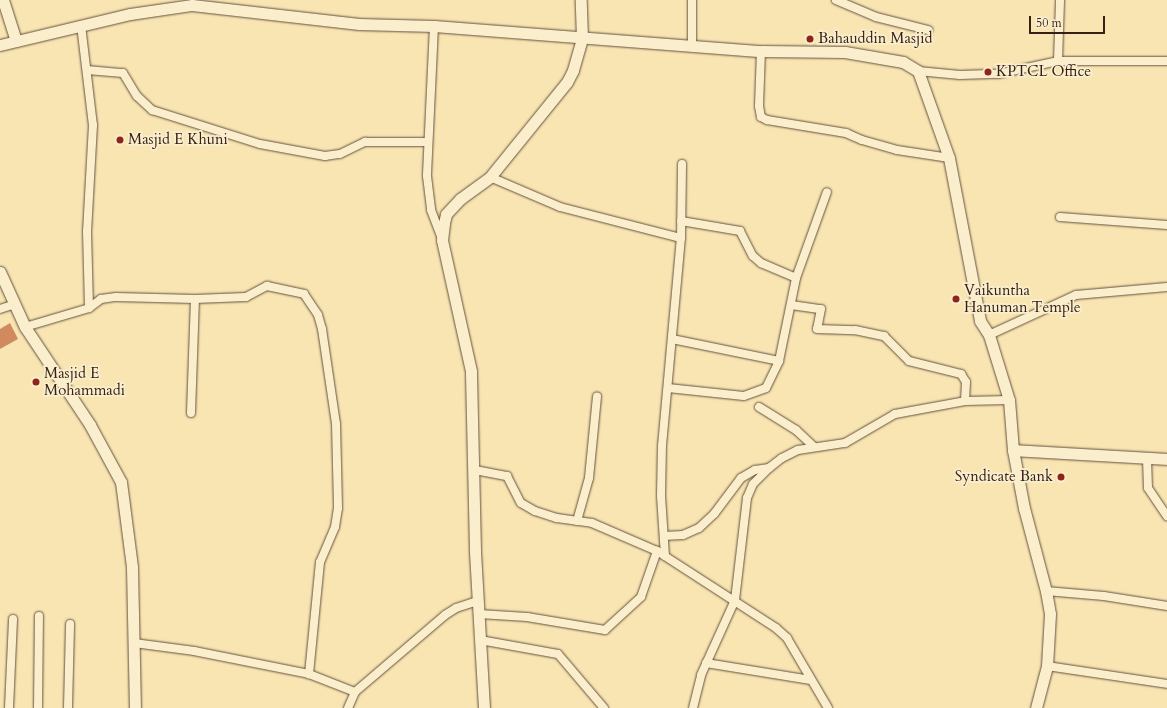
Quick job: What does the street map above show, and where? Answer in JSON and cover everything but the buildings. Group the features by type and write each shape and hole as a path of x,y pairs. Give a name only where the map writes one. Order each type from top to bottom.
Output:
{"main road":[{"path":"3,0 16,41"},
{"path":"484,708 478,601 471,371 442,240 446,214 460,199 490,177 567,82 582,38 581,0"},
{"path":"0,45 81,25 178,4 193,3 359,24 434,26 761,51 845,52 903,62 918,72 949,158 973,297 980,321 988,335 1009,400 1013,450 1024,508 1046,591 1050,614 1047,666 1036,708"},
{"path":"0,272 25,327 90,425 121,482 132,568 135,708"},
{"path":"1013,450 1167,459"}],"street":[{"path":"692,0 692,46"},
{"path":"836,0 876,17 928,30"},
{"path":"1058,61 1060,0"},
{"path":"81,25 88,70 93,126 87,231 89,308"},
{"path":"434,26 427,142 431,210 442,240"},
{"path":"761,51 759,106 761,117 768,120 846,133 862,140 897,150 949,158"},
{"path":"918,72 960,75 998,74 1058,61 1167,61"},
{"path":"88,70 122,73 137,96 152,110 260,144 324,156 340,154 365,142 427,142"},
{"path":"665,556 661,496 668,388 681,238 682,164"},
{"path":"490,177 560,207 681,238"},
{"path":"668,388 744,396 766,388 778,361 796,278 827,192"},
{"path":"1060,217 1167,225"},
{"path":"681,221 740,231 753,256 761,263 796,278"},
{"path":"25,327 89,308 101,299 116,297 195,299 246,297 268,286 304,294 318,315 336,424 338,508 335,527 320,562 308,674"},
{"path":"988,335 1076,295 1167,287"},
{"path":"191,413 195,299"},
{"path":"0,309 15,304"},
{"path":"791,305 821,309 817,329 855,330 884,336 909,361 961,374 966,382 965,401"},
{"path":"672,339 778,361"},
{"path":"577,521 589,478 597,396"},
{"path":"693,708 706,663 735,600 747,498 753,484 769,468 782,458 813,446 845,443 895,414 965,401 1009,400"},
{"path":"759,407 796,430 813,446"},
{"path":"1147,459 1148,488 1167,516"},
{"path":"664,536 683,535 699,528 714,514 741,478 755,470 769,468"},
{"path":"475,470 507,476 521,503 535,511 592,524 657,552 735,600 786,638 828,708"},
{"path":"479,614 527,617 605,630 641,596 657,552"},
{"path":"1046,591 1104,596 1167,606"},
{"path":"348,708 355,692 445,615 456,608 478,601"},
{"path":"38,708 39,616"},
{"path":"9,708 14,620"},
{"path":"68,708 70,624"},
{"path":"480,640 558,654 604,708"},
{"path":"134,643 194,651 308,674 355,692"},
{"path":"706,663 812,680"},
{"path":"1047,666 1167,684"}],"place":[{"name":"Bahauddin Masjid","path":"810,39"},
{"name":"KPTCL Office","path":"988,72"},
{"name":"Masjid E Khuni","path":"120,140"},
{"name":"Vaikuntha Hanuman Temple","path":"956,299"},
{"name":"Masjid E Mohammadi","path":"36,382"},
{"name":"Syndicate Bank","path":"1061,477"}]}
